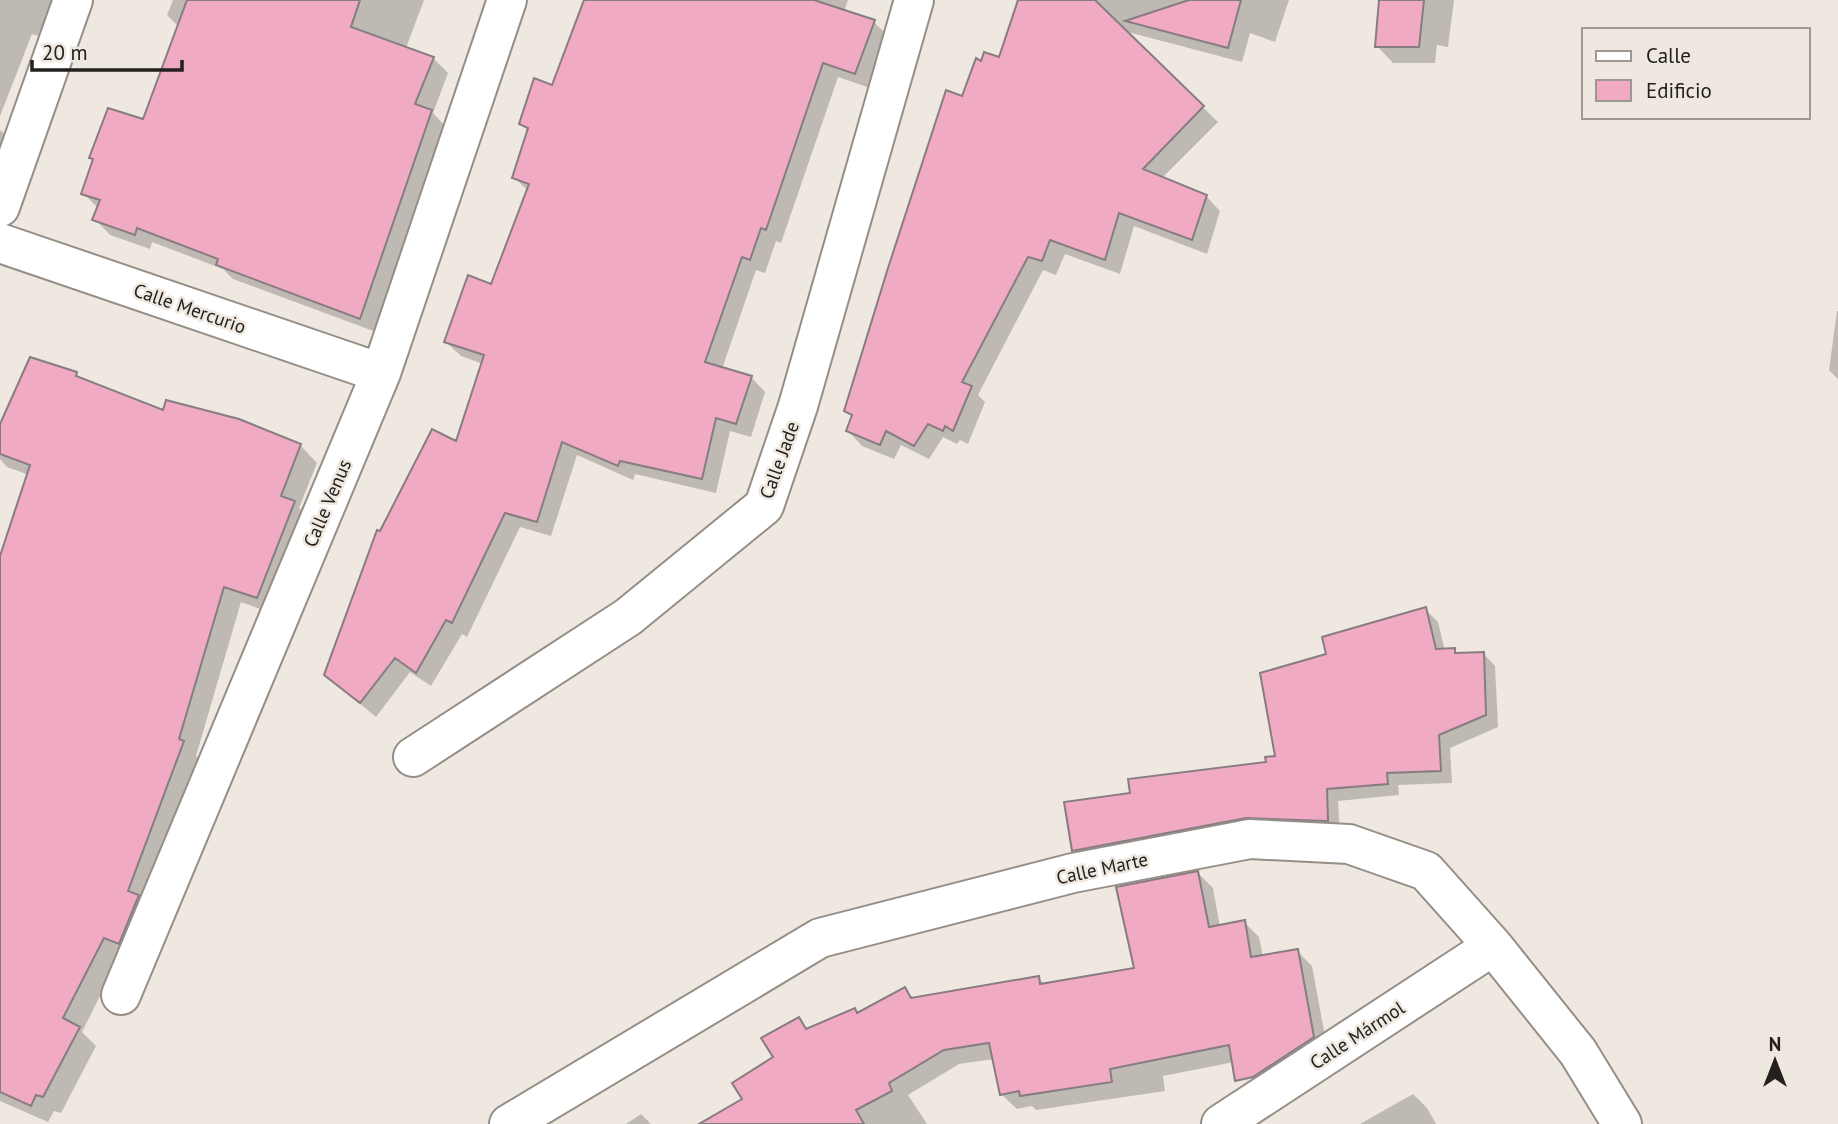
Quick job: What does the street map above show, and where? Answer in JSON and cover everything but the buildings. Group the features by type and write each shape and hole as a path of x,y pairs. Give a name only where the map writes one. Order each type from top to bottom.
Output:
{"street":[{"path":"0,206 74,0"},
{"name":"Calle Venus","path":"121,995 381,373 507,0"},
{"name":"Calle Jade","path":"413,757 628,617 764,506 798,406 915,0"},
{"name":"Calle Mercurio","path":"0,243 381,373"},
{"name":"Calle Marte","path":"509,1124 820,938 1073,873 1250,839 1349,844 1426,871 1493,946 1578,1052 1622,1124"},
{"name":"Calle Mármol","path":"1222,1124 1493,946"}]}
